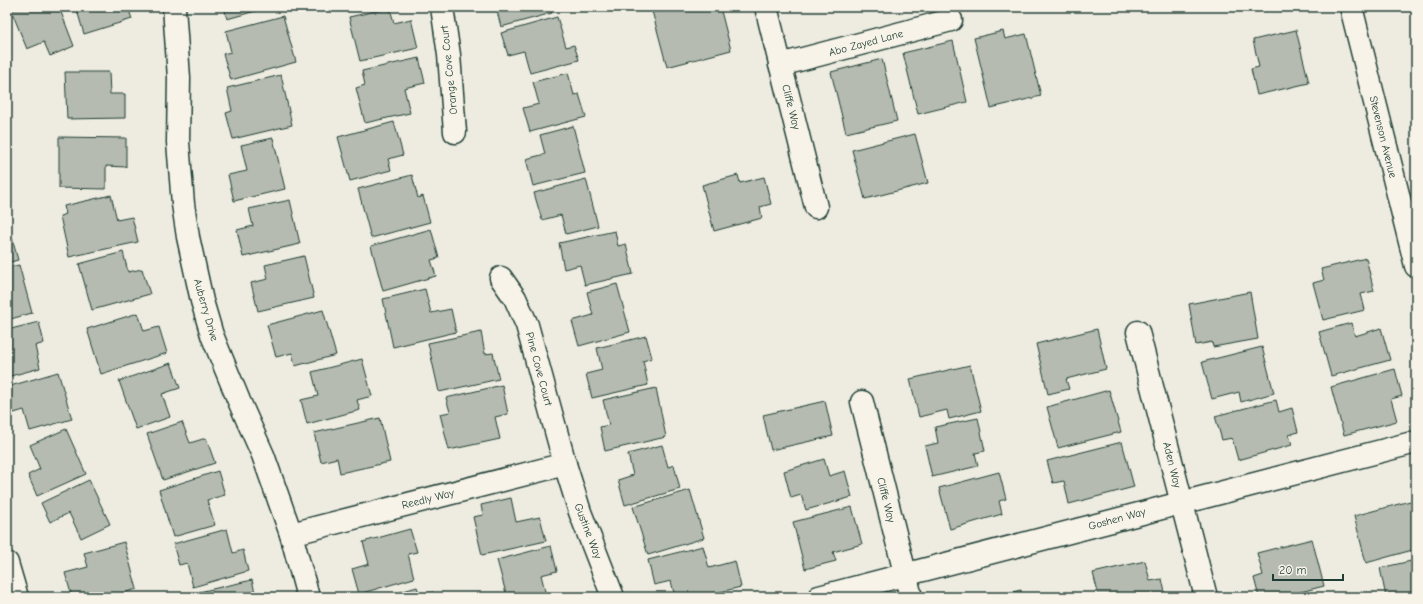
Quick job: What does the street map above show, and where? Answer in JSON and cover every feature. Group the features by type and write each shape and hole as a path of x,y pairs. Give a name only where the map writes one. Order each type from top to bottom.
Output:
{"street":[{"name":"Auberry Drive","path":"174,7 179,78 178,142 183,204 188,237 202,301 212,335 263,454 291,534 308,597"},
{"name":"Orange Cove Court","path":"442,7 449,55 455,132"},
{"name":"Cliffe Way","path":"766,7 816,207"},
{"name":"Stevenson Avenue","path":"1351,7 1416,266"},
{"name":"Abo Zayed Lane","path":"780,65 951,20"},
{"name":"Pine Cove Court","path":"501,278 515,298 527,325 565,464"},
{"name":"Aden Way","path":"1138,332 1206,597"},
{"name":"Cliffe Way","path":"862,402 911,597"},
{"name":"Goshen Way","path":"819,597 1416,442"},
{"name":"Reedly Way","path":"291,534 565,464"},
{"name":"Gustine Way","path":"565,464 580,512 613,597"},
{"path":"7,563 17,597"}],"building":[{"path":"18,7 59,7 74,46 50,56 44,42 27,49 11,10"},
{"path":"76,7 128,7 132,19 84,34"},
{"path":"224,7 270,7 227,19"},
{"path":"496,7 550,7 552,13 501,27"},
{"path":"668,7 720,7 731,50 667,67 652,11"},
{"path":"390,8 394,23 411,19 418,48 360,61 349,17"},
{"path":"283,16 296,62 231,80 223,54 231,52 226,31"},
{"path":"557,17 566,47 574,45 579,60 530,73 524,51 508,55 501,33"},
{"path":"1296,30 1309,83 1257,95 1251,69 1259,67 1253,40"},
{"path":"1003,31 1005,39 1026,34 1041,96 991,108 974,38"},
{"path":"953,41 967,102 918,114 903,53"},
{"path":"419,58 425,83 404,88 410,113 365,123 356,88 365,85 362,71"},
{"path":"882,59 897,121 846,133 831,72"},
{"path":"65,72 109,72 110,94 125,94 125,118 67,119"},
{"path":"568,73 574,95 579,94 586,117 530,132 523,108 539,104 533,82"},
{"path":"281,75 292,125 233,139 226,113 232,111 227,88"},
{"path":"394,122 403,155 388,159 391,170 350,181 338,137"},
{"path":"573,126 585,173 533,186 526,159 545,154 540,135"},
{"path":"915,134 928,183 865,199 852,150"},
{"path":"59,137 126,138 126,167 106,166 106,189 59,188"},
{"path":"273,138 285,189 234,201 228,175 247,171 241,145"},
{"path":"412,175 418,198 423,196 430,222 371,238 358,189"},
{"path":"738,175 740,183 764,177 771,204 760,207 762,218 714,231 702,185"},
{"path":"586,179 598,226 566,234 561,215 542,220 534,193"},
{"path":"7,184 12,202 7,203"},
{"path":"111,195 117,220 132,217 138,242 69,257 60,216 66,214 64,206"},
{"path":"290,200 300,244 243,257 237,230 253,226 249,209"},
{"path":"7,220 18,260 7,263"},
{"path":"431,229 439,258 431,260 436,276 383,291 371,246"},
{"path":"615,231 618,246 626,244 633,274 585,285 580,265 564,269 559,243"},
{"path":"123,252 128,272 142,269 150,294 92,310 79,264"},
{"path":"304,256 314,298 258,311 251,283 268,279 265,265"},
{"path":"1366,258 1374,291 1361,294 1365,310 1323,320 1313,283 1324,280 1321,269"},
{"path":"19,265 32,313 7,320 7,268"},
{"path":"617,284 630,332 579,346 572,321 593,315 587,292"},
{"path":"425,289 431,313 451,309 456,332 393,347 383,299"},
{"path":"1250,292 1258,339 1213,347 1212,342 1196,345 1189,304"},
{"path":"323,310 336,355 295,366 292,353 276,357 267,325"},
{"path":"138,313 144,331 159,327 167,353 101,374 87,329"},
{"path":"39,322 44,343 35,346 40,368 7,377 7,330"},
{"path":"1351,323 1355,336 1381,328 1390,360 1331,376 1319,332"},
{"path":"1097,329 1106,369 1066,379 1069,389 1048,394 1036,344"},
{"path":"481,332 485,354 493,353 499,379 439,392 428,343"},
{"path":"646,336 652,358 643,361 648,385 592,398 586,374 602,370 597,348"},
{"path":"1262,347 1274,393 1241,402 1239,392 1212,399 1202,362"},
{"path":"362,359 372,396 357,400 360,410 307,424 301,400 318,396 312,372"},
{"path":"171,363 180,388 162,394 170,417 136,429 119,381"},
{"path":"970,365 981,411 949,419 947,410 919,417 910,379"},
{"path":"1395,369 1402,396 1391,399 1397,421 1344,435 1331,387"},
{"path":"58,372 72,419 30,431 24,410 7,415 7,387"},
{"path":"502,385 508,414 495,417 500,439 449,450 440,414 450,412 446,398"},
{"path":"656,388 666,437 605,451 600,427 609,425 603,400"},
{"path":"1109,390 1121,432 1058,448 1047,407"},
{"path":"1276,400 1279,412 1292,408 1298,432 1289,435 1292,445 1238,460 1232,438 1222,440 1215,416"},
{"path":"825,401 833,436 771,450 763,415"},
{"path":"380,418 390,462 340,473 337,458 321,462 314,433"},
{"path":"978,418 985,451 975,453 978,466 932,477 925,446 938,443 935,427"},
{"path":"182,422 190,443 206,438 215,463 163,480 147,434"},
{"path":"66,429 86,474 37,496 28,475 40,469 30,445"},
{"path":"1122,442 1134,487 1069,504 1064,481 1053,483 1047,461"},
{"path":"662,445 668,467 674,465 680,489 625,505 618,480 633,475 628,454"},
{"path":"824,459 829,476 845,471 852,497 806,510 801,495 791,498 784,471"},
{"path":"218,471 225,495 207,500 215,525 173,537 159,490"},
{"path":"999,472 1006,499 999,501 1002,514 950,529 939,488"},
{"path":"89,480 110,524 81,538 69,513 50,522 41,503"},
{"path":"690,490 704,538 648,555 633,507"},
{"path":"511,498 516,522 540,517 546,541 482,555 473,517 483,515 481,505"},
{"path":"1414,500 1416,506 1416,549 1366,563 1354,516"},
{"path":"852,507 862,544 833,552 836,561 805,569 793,522"},
{"path":"227,529 233,553 243,550 248,571 193,587 187,563 179,565 173,544"},
{"path":"410,529 417,552 408,554 414,578 359,594 352,569 369,564 363,542"},
{"path":"1312,539 1324,586 1281,597 1259,597 1254,578 1263,575 1257,553"},
{"path":"124,542 137,589 109,597 72,597 65,573 88,567 84,553"},
{"path":"551,546 557,571 541,575 546,595 540,597 507,597 497,560"},
{"path":"703,546 709,568 735,561 741,587 699,597 675,597 671,581 654,585 648,560"},
{"path":"1145,561 1150,581 1162,579 1166,597 1099,597 1093,573"},
{"path":"1411,561 1413,571 1416,570 1416,597 1386,597 1380,568"},
{"path":"252,580 256,597 200,597 199,592"},
{"path":"417,587 420,595 433,592 435,597 383,597"},
{"path":"1021,590 1022,597 991,597"}]}
